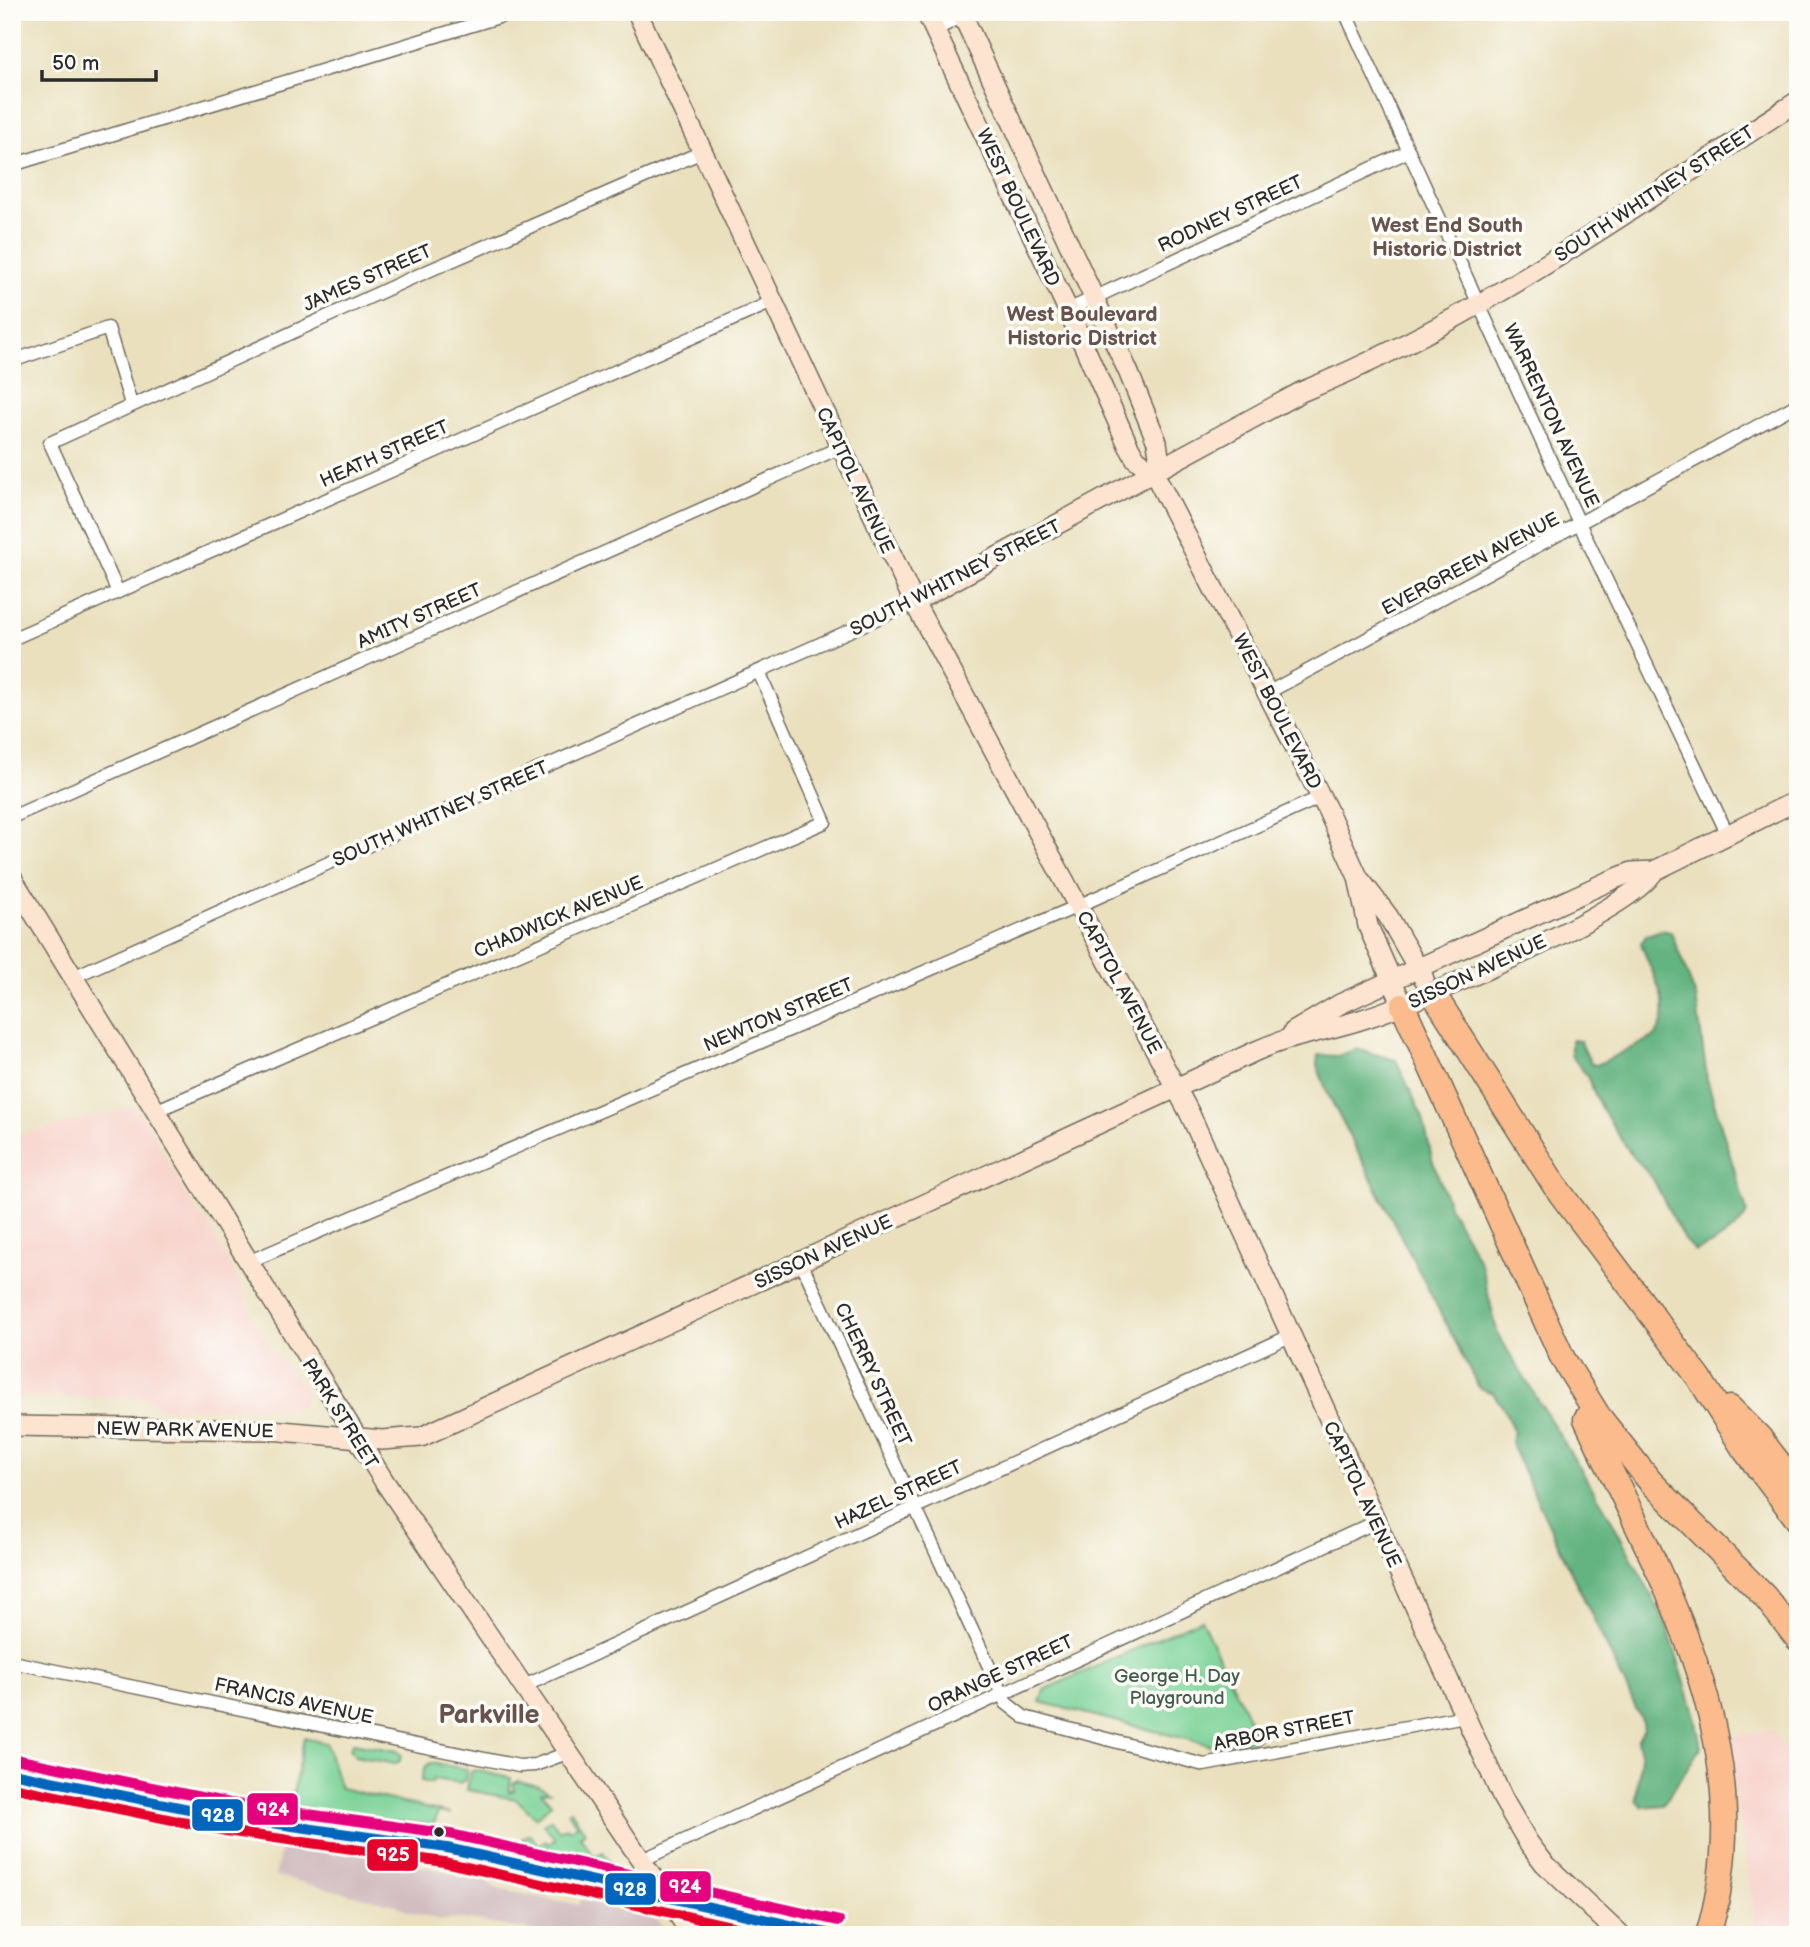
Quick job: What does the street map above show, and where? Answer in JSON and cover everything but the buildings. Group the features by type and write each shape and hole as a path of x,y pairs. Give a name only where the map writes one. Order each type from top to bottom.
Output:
{"highway":[{"path":"1433,993 1562,1195 1699,1378 1744,1449 1798,1520"},
{"path":"1403,1006 1563,1359 1604,1424 1636,1467 1765,1597 1798,1639"},
{"path":"1563,1359 1570,1384 1671,1602 1704,1686 1723,1772 1727,1824 1725,1862 1709,1935"},
{"path":"1699,1378 1759,1437 1798,1488"}],"main road":[{"name":"CAPITOL AVENUE","path":"637,12 914,602 1177,1088 1503,1799 1528,1842 1544,1863 1620,1935"},
{"name":"WEST BOULEVARD","path":"965,14 1157,442 1159,456 1154,473"},
{"name":"WEST BOULEVARD","path":"931,21 1068,310 1128,445 1136,459 1154,473 1269,692 1358,877 1388,916 1433,993"},
{"name":"SOUTH WHITNEY STREET","path":"914,602 1301,393 1348,373 1480,304 1798,101"},
{"name":"SISSON AVENUE","path":"1284,1039 1335,1027 1403,1006 1433,993 1586,920 1640,889 1654,871 1798,800"},
{"name":"SISSON AVENUE","path":"357,1438 406,1440 434,1433 1284,1039 1322,1013 1632,872 1654,871"},
{"name":"WEST BOULEVARD","path":"1358,877 1368,926 1403,1006"},
{"name":"PARK STREET","path":"12,878 357,1438 567,1754 692,1935"},
{"path":"1574,897 1586,920"},
{"name":"NEW PARK AVENUE","path":"12,1426 271,1430 357,1438"}],"street":[{"path":"13,164 515,12"},
{"name":"WARRENTON AVENUE","path":"1345,12 1580,525 1727,833"},
{"path":"931,21 965,14"},
{"name":"RODNEY STREET","path":"1068,310 1409,151"},
{"name":"JAMES STREET","path":"118,592 50,443 131,404 702,152"},
{"name":"HEATH STREET","path":"12,639 772,302"},
{"path":"12,361 107,328 131,404"},
{"name":"EVERGREEN AVENUE","path":"1269,692 1798,404"},
{"name":"AMITY STREET","path":"12,817 841,447"},
{"name":"SOUTH WHITNEY STREET","path":"73,977 914,602"},
{"name":"CHADWICK AVENUE","path":"155,1111 825,822 759,672"},
{"name":"NEWTON STREET","path":"248,1262 1079,906 1321,797"},
{"name":"CHERRY STREET","path":"801,1262 1001,1693"},
{"name":"HAZEL STREET","path":"522,1687 1290,1336"},
{"name":"ORANGE STREET","path":"642,1860 1376,1522"},
{"name":"FRANCIS AVENUE","path":"12,1662 519,1766 535,1765 567,1754"},
{"name":"ARBOR STREET","path":"1001,1693 1013,1711 1024,1717 1205,1765 1465,1716"}],"shaded area":[{"path":"137,1106 199,1217 208,1224 239,1282 253,1318 269,1345 305,1389 306,1398 301,1407 161,1409 143,1398 12,1397 12,1137"},
{"path":"1772,1730 1798,1770 1798,1935 1757,1935 1727,1737"},
{"path":"283,1841 341,1848 486,1881 498,1889 579,1905 580,1900 651,1912 668,1935 558,1935 463,1919 441,1920 409,1912 396,1905 275,1876"},
{"path":"701,1919 738,1926 772,1935 712,1935"}],"green space":[{"path":"1661,930 1671,932 1696,997 1707,1079 1747,1212 1733,1230 1695,1251 1684,1240 1653,1179 1628,1150 1600,1106 1587,1076 1571,1055 1571,1040 1580,1041 1591,1064 1597,1065 1654,1037 1661,1026 1663,1003 1641,943 1647,935"},
{"path":"1356,1049 1396,1060 1423,1118 1432,1159 1450,1208 1481,1264 1498,1335 1610,1517 1667,1625 1695,1716 1701,1747 1663,1805 1643,1807 1636,1800 1641,1756 1637,1741 1644,1729 1643,1723 1514,1451 1511,1442 1514,1432 1504,1409 1493,1393 1479,1388 1328,1094 1317,1065 1318,1055 1338,1056"},
{"name":"George H. Day Playground","path":"1201,1619 1258,1739 1218,1747 1040,1702 1044,1690"},
{"path":"304,1738 326,1743 340,1788 451,1814 438,1812 434,1824 289,1814"},
{"path":"353,1743 397,1751 401,1755 400,1761 394,1764 355,1756 350,1749"},
{"path":"430,1763 467,1769 465,1780 459,1783 433,1779 432,1783 421,1781 424,1768"},
{"path":"474,1770 511,1778 509,1792 514,1790 513,1784 518,1781 539,1786 549,1792 541,1792 551,1804 536,1818 516,1799 467,1790 470,1773"},
{"path":"571,1810 585,1832 580,1836 594,1857 603,1852 612,1865 529,1844 521,1839 530,1834 538,1845 545,1841 548,1844 555,1839 544,1824 551,1819 559,1831 567,1827 570,1830 577,1825 568,1812"}],"transit line":[{"name":"924","path":"15,1759 230,1803 450,1834 839,1921"},
{"name":"928","path":"12,1773 228,1817 447,1848 835,1935"},
{"name":"925","path":"12,1787 226,1831 444,1862 771,1935"}],"district":[{"name":"West End South Historic District","path":"1447,237"},
{"name":"West Boulevard Historic District","path":"1082,326"},
{"name":"Parkville","path":"489,1714"}]}
